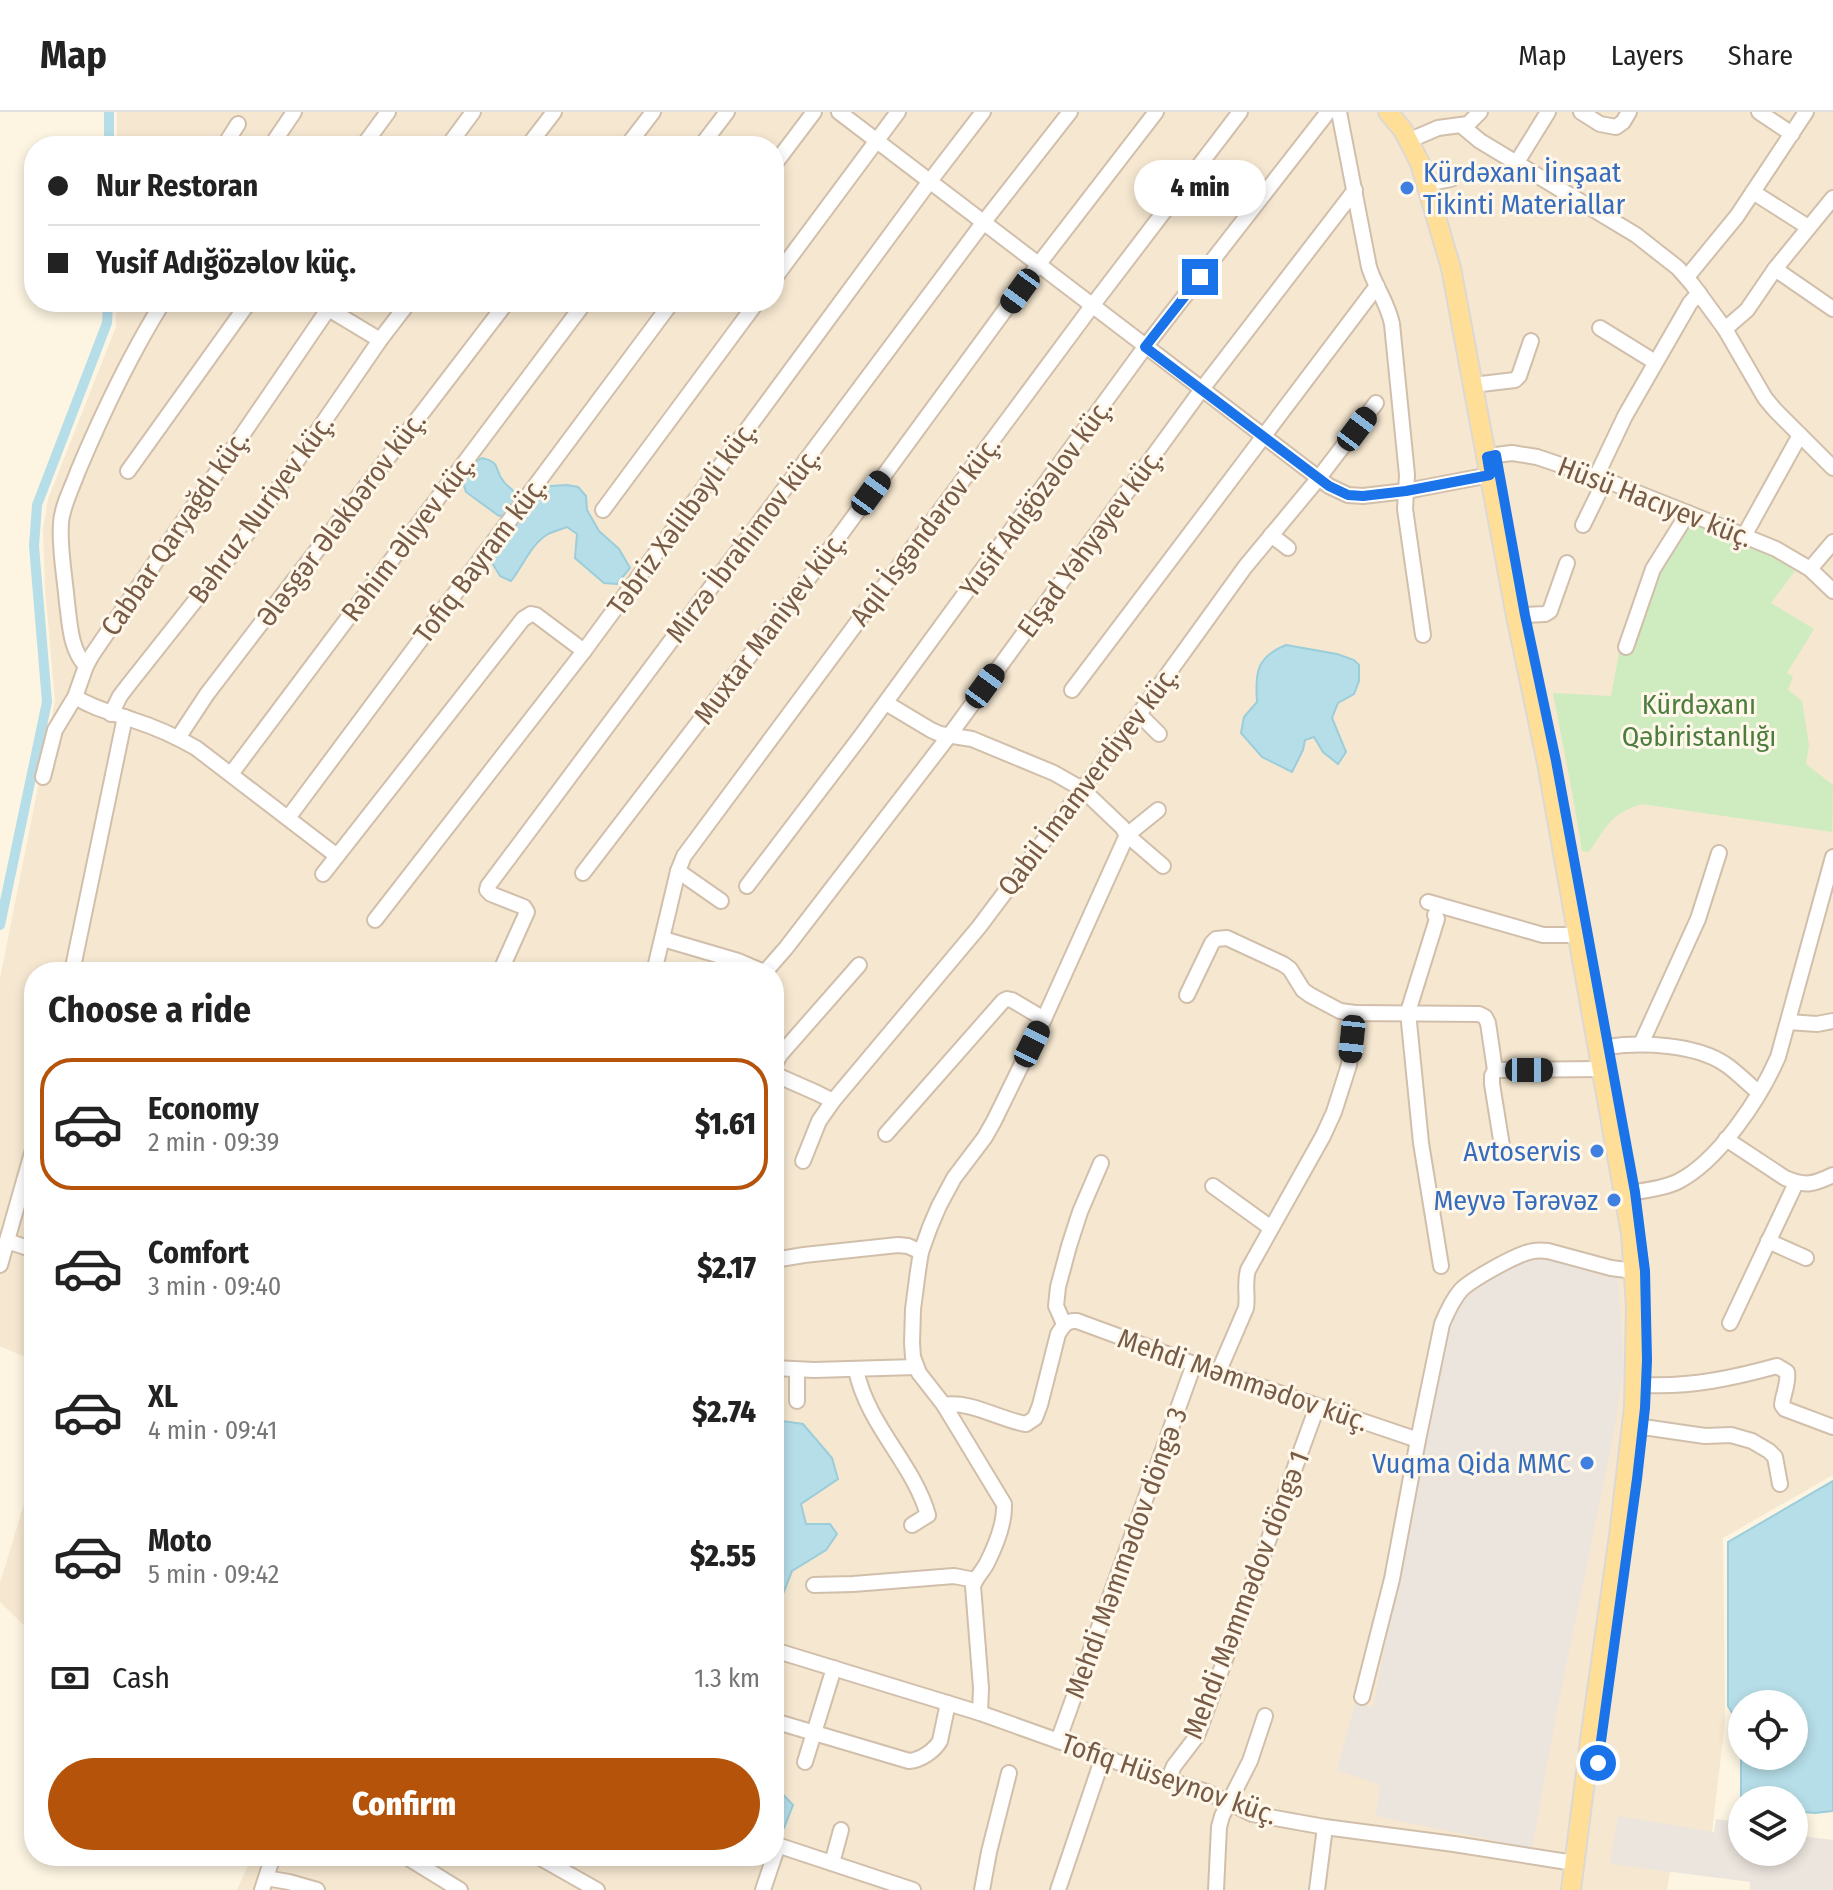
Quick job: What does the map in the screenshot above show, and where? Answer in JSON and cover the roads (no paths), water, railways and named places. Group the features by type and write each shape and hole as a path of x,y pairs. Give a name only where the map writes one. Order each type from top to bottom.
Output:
{"main road":[{"path":"1388,112 1413,139 1443,180 1481,384 1516,616 1552,762 1602,1069 1645,1271 1646,1385 1643,1427 1582,1890"},
{"path":"1399,112 1413,139 1451,268 1525,615 1607,1047 1630,1193 1635,1382 1631,1437 1571,1890"}],"street":[{"path":"278,136 294,112"},
{"path":"370,136 388,112"},
{"path":"455,136 473,112"},
{"path":"536,136 554,112"},
{"path":"635,136 653,112"},
{"path":"709,136 727,112"},
{"path":"784,152 814,112"},
{"name":"Hüsü Hacıyev küç.","path":"839,112 1339,492 1354,496 1406,491 1512,453 1537,457 1600,478 1776,549 1810,569 1833,591"},
{"path":"784,266 898,112"},
{"name":"Təbriz Xəlilbəyli küç.","path":"375,920 584,651 983,112"},
{"name":"Mirzə İbrahimov küç.","path":"504,962 527,912 524,907 491,894 488,886 983,223 1070,112"},
{"name":"Muxtar Maniyev küç.","path":"583,873 797,594 1038,265 1156,112"},
{"name":"Aqil İsgəndərov küç.","path":"657,962 684,856 1092,306 1240,112"},
{"name":"Yusif Adığözəlov küç.","path":"747,886 886,703 1145,347 1328,112"},
{"path":"1339,112 1369,267 1387,305 1392,324 1407,475 1405,509 1423,635"},
{"path":"1413,139 1445,126 1462,126 1480,112"},
{"path":"1517,162 1548,112"},
{"path":"1581,112 1600,124 1616,127 1629,112"},
{"path":"1759,112 1792,134"},
{"path":"1687,277 1728,228 1806,112"},
{"path":"230,136 238,124"},
{"path":"1462,126 1480,141 1636,235 1669,260 1687,277 1725,329 1765,398 1833,468"},
{"name":"Elşad Yəhyəyev küç.","path":"773,962 949,736 1202,389 1355,190"},
{"path":"1753,192 1808,227"},
{"path":"1725,329 1747,310 1775,269 1833,198"},
{"path":"1775,269 1833,309"},
{"path":"1072,690 1377,286"},
{"path":"1583,525 1625,416 1690,303 1699,293"},
{"path":"86,666 76,652 70,628 61,521 85,455 158,312"},
{"path":"128,471 242,312"},
{"name":"Cabbar Qaryağdı küç.","path":"43,777 55,730 75,697 86,666 321,312"},
{"path":"338,312 380,340"},
{"name":"Bəhruz Nuriyev küç.","path":"118,715 125,689 237,548 401,312"},
{"name":"Ələsgər Ələkbərov küç.","path":"178,738 207,694 499,312"},
{"name":"Rəhim Əliyev küç.","path":"231,774 578,312"},
{"name":"Tofiq Bayram küç.","path":"288,818 665,312"},
{"path":"603,510 750,312"},
{"path":"1600,328 1655,362"},
{"path":"1481,384 1515,380 1531,341"},
{"name":"Qabil İmamverdiyev küç.","path":"803,1161 819,1121 833,1101 979,927 1245,567 1376,403"},
{"path":"1744,536 1800,435"},
{"path":"1626,647 1653,569 1688,513"},
{"path":"1271,535 1288,548"},
{"path":"1810,569 1833,542"},
{"path":"1525,615 1550,611 1567,563"},
{"path":"323,874 523,619 531,614 536,615 584,651"},
{"path":"75,697 196,748 337,856"},
{"path":"886,703 931,730 972,739 1042,767 1082,789 1163,866"},
{"path":"1139,714 1159,734"},
{"path":"74,962 118,715"},
{"path":"980,1713 981,1688 973,1595 975,1580 997,1538 1005,1513 1004,1504 944,1405 916,1367 912,1343 913,1309 921,1252 954,1178 994,1121 1127,835 1158,810"},
{"path":"1641,1044 1692,931 1719,853"},
{"path":"1630,1193 1666,1186 1684,1178 1707,1160 1743,1118 1771,1074 1833,857"},
{"path":"678,871 721,901"},
{"path":"1441,1266 1421,1143 1408,1012 1437,919 1432,908 1543,935 1578,935"},
{"path":"1187,995 1212,943 1216,939 1227,938 1283,964 1294,974 1303,990 1340,1011 1479,1014 1488,1023 1495,1070 1492,1084 1503,1152"},
{"path":"663,939 740,962"},
{"path":"784,1050 859,965"},
{"path":"886,1134 1003,1001 1012,1000 1044,1019"},
{"path":"1218,1373 1246,1308 1245,1280 1248,1270 1334,1112 1349,1065 1355,1013"},
{"path":"1788,1022 1817,1024 1833,1021"},
{"path":"1607,1047 1641,1044 1701,1052 1724,1064 1759,1093"},
{"path":"1495,1070 1602,1069"},
{"path":"784,1078 833,1101"},
{"path":"1726,1139 1796,1183 1816,1183 1833,1175"},
{"path":"944,1405 963,1405 1026,1424 1035,1418 1058,1334 1064,1324 1056,1306 1058,1287 1080,1212 1101,1163"},
{"path":"0,1265 24,1181"},
{"path":"1730,1323 1796,1183"},
{"path":"1213,1186 1271,1228"},
{"path":"7,1241 24,1247"},
{"path":"1768,1241 1806,1258"},
{"path":"784,1259 890,1245 908,1246 921,1252"},
{"path":"1362,1697 1392,1579 1442,1324 1461,1290 1518,1255 1538,1250 1634,1271"},
{"name":"Mehdi Məmmədov küç.","path":"1064,1324 1077,1321 1218,1373 1418,1440"},
{"name":"Mehdi Məmmədov döngə 3","path":"1058,1741 1194,1364"},
{"path":"1646,1385 1705,1383 1777,1366 1787,1372 1782,1400 1785,1409 1833,1427"},
{"path":"784,1369 916,1367"},
{"path":"797,1370 797,1401"},
{"path":"856,1370 875,1420 925,1503 927,1518 912,1525"},
{"name":"Mehdi Məmmədov döngə 1","path":"1168,1780 1174,1766 1197,1736 1317,1407"},
{"path":"1643,1427 1705,1436 1731,1435 1752,1441 1775,1457 1780,1484"},
{"path":"814,1585 954,1576 975,1580"},
{"name":"Tofiq Hüseynov küç.","path":"784,1653 980,1713 1207,1792 1252,1814 1574,1863"},
{"path":"805,1762 834,1668"},
{"path":"784,1724 915,1761 940,1741 948,1703"},
{"path":"1216,1890 1222,1816 1250,1761 1265,1716"},
{"path":"1058,1890 1103,1757"},
{"path":"982,1890 1009,1773"},
{"path":"1317,1890 1325,1827"},
{"path":"832,1863 841,1830"},
{"path":"784,1847 913,1890"},
{"path":"421,1866 460,1890"},
{"path":"555,1866 597,1890"},
{"path":"763,1890 770,1866"},
{"path":"264,1884 298,1884 317,1890"}],"water":[{"path":"482,458 495,465 504,482 520,496 510,514 499,516 466,492 462,480 475,462"},
{"path":"551,486 578,487 586,496 587,510 599,531 619,549 630,568 617,584 604,583 575,558 577,534 567,527 542,538 511,581 500,576 491,561 496,548 540,491"},
{"path":"1286,645 1337,654 1359,665 1359,681 1354,694 1338,703 1332,718 1346,752 1338,764 1323,752 1314,737 1305,740 1292,772 1262,757 1241,733 1244,717 1257,702 1257,674 1263,661"},
{"path":"784,1421 803,1424 832,1458 838,1479 801,1504 806,1524 830,1524 837,1534 826,1550 792,1571 784,1591"},
{"path":"1833,1481 1833,1811 1808,1812 1808,1786 1741,1786 1741,1770 1808,1770 1808,1690 1728,1690 1728,1542"},
{"path":"784,1795 793,1805 784,1828"}],"waterway":[{"path":"109,112 109,136"},
{"path":"0,925 47,702 34,546 37,505 107,323 108,312"}],"place":[{"name":"Kürdəxanı İinşaat Tikinti Materiallar","path":"1407,188"},
{"name":"Avtoservis","path":"1597,1151"},
{"name":"Meyvə Tərəvəz","path":"1614,1200"},
{"name":"Vuqma Qida MMC","path":"1587,1463"}],"park label":[{"name":"Kürdəxanı Qəbiristanlığı","path":"1699,720"}]}
